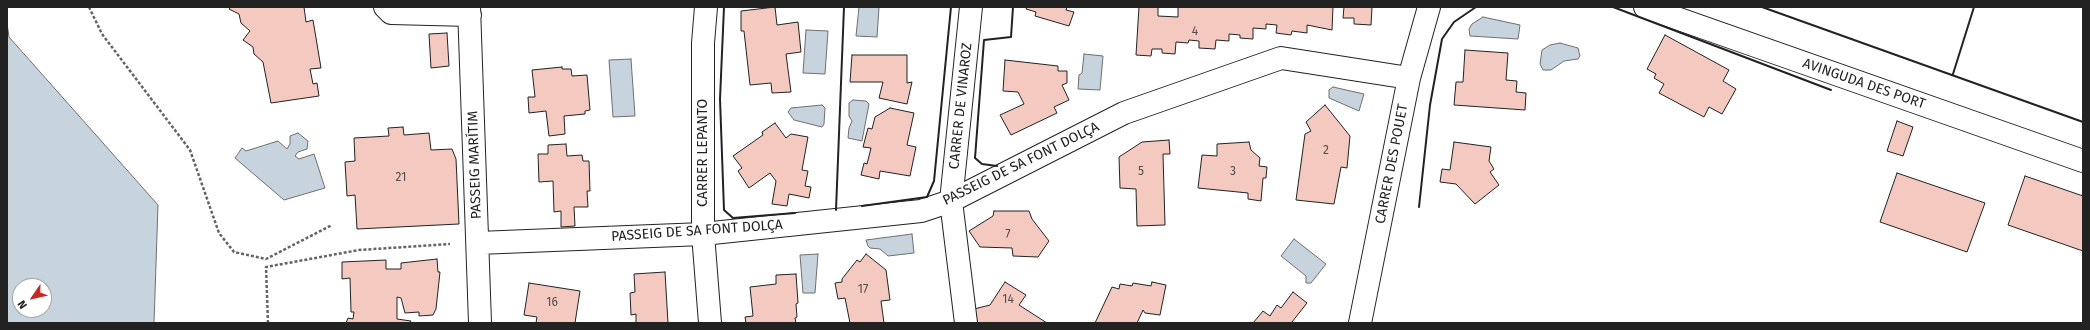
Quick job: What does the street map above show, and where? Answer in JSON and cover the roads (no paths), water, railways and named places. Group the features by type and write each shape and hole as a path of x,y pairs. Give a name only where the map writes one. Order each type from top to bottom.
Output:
{"street":[{"path":"385,7 391,13 470,11"},
{"name":"CARRER LEPANTO","path":"706,7 703,43 703,234 710,323"},
{"name":"CARRER DE VINAROZ","path":"966,323 950,201 972,7"},
{"name":"CARRER DES POUET","path":"1360,323 1409,78 1428,7"},
{"name":"AVINGUDA DES PORT","path":"1644,7 2083,161"},
{"name":"PASSEIG MARÍTIM","path":"470,11 480,323"},
{"name":"PASSEIG DE SA FONT DOLÇA","path":"478,242 703,234 921,211 950,201 1124,113 1281,58 1409,78"}]}
